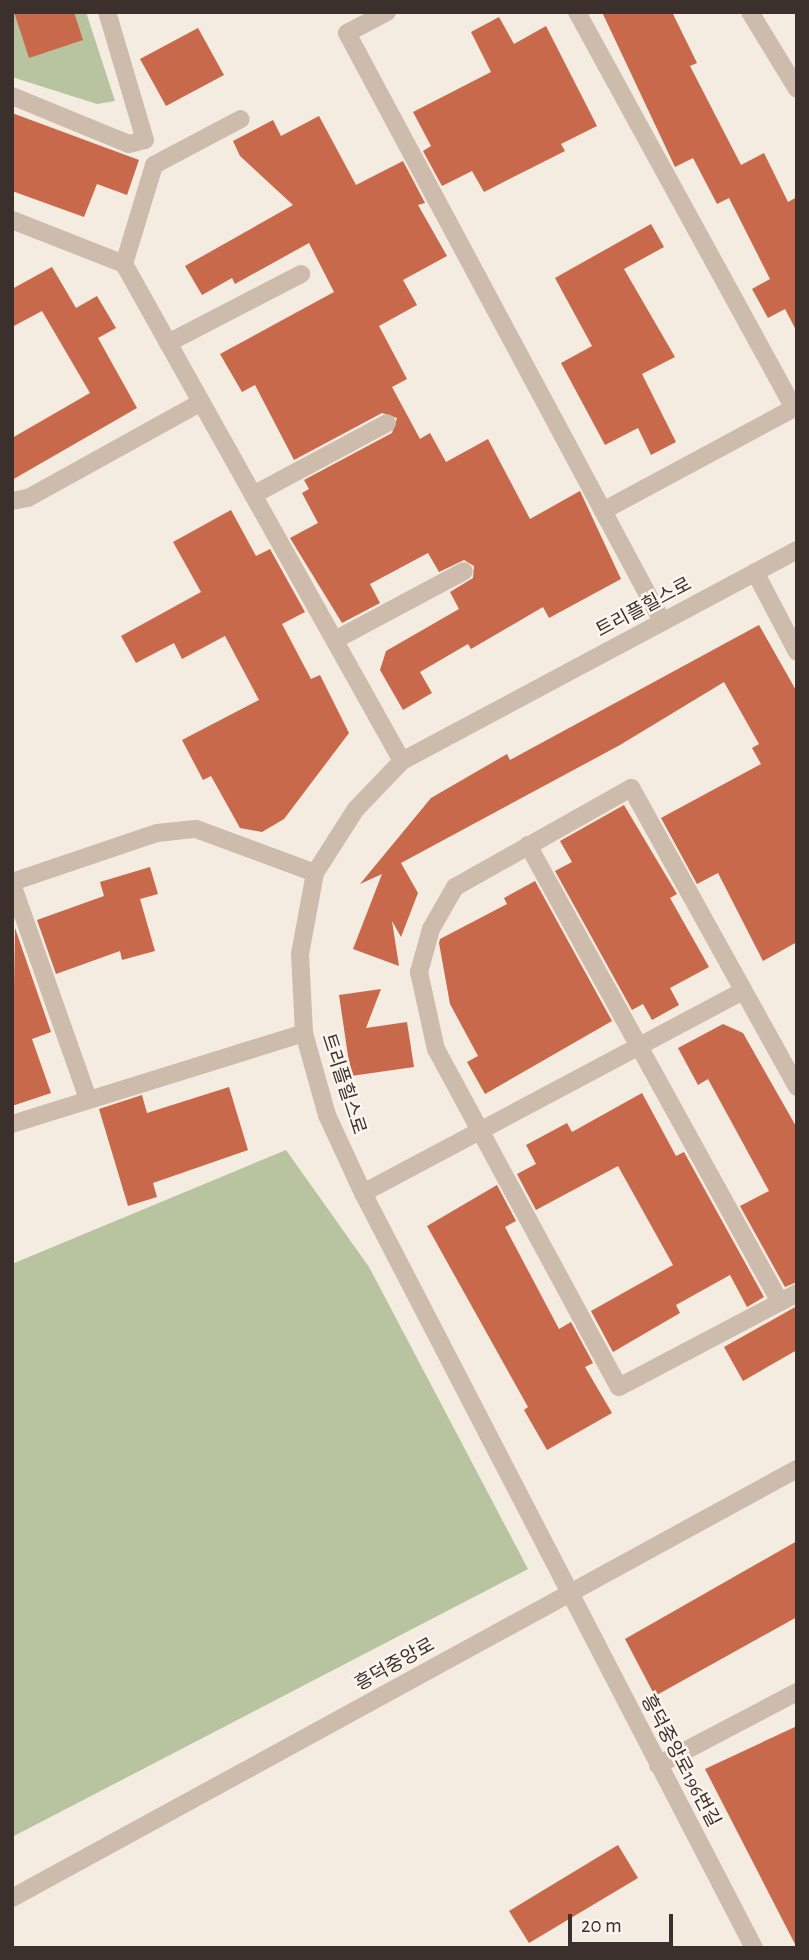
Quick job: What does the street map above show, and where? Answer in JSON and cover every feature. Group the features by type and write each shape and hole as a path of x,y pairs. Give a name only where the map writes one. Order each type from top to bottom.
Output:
{"street":[{"path":"12,96 129,144 145,140 107,12"},
{"path":"387,12 347,33 663,621"},
{"path":"577,12 794,408 603,511"},
{"path":"750,12 797,89"},
{"path":"124,264 154,165 241,119"},
{"path":"12,220 124,264 402,761"},
{"path":"168,343 301,274"},
{"path":"12,500 28,498 201,402"},
{"path":"253,495 387,423"},
{"name":"트리플힐스로","path":"569,1594 363,1193 327,1115 304,1033 300,954 315,873 356,809 402,761 797,550"},
{"path":"335,640 464,571"},
{"path":"755,572 797,652"},
{"path":"797,1087 631,788 455,887 431,929 419,972 436,1049 619,1387 797,1293"},
{"path":"88,1099 12,883 158,833 196,829 315,873"},
{"path":"528,845 780,1302"},
{"path":"363,1193 743,991"},
{"path":"12,1124 304,1033"},
{"name":"흥덕중앙로","path":"12,1898 797,1469"},
{"name":"흥덕중앙로196번길","path":"569,1594 754,1948"},
{"path":"658,1765 797,1692"}],"green space":[{"path":"12,12 86,12 115,101 97,104 12,77"},
{"path":"286,1150 369,1267 528,1569 12,1837 12,1264"}],"building":[{"path":"14,12 74,12 83,40 29,58"},
{"path":"602,12 672,12 697,63 690,66 741,165 764,153 788,202 797,197 797,332 785,309 768,318 752,289 770,279 729,198 717,204 693,158 675,167"},
{"path":"499,17 514,44 546,26 597,126 561,144 565,151 484,192 472,171 442,186 423,151 431,146 413,112 491,72 471,32"},
{"path":"198,28 224,75 166,106 140,59"},
{"path":"12,113 139,160 127,195 97,184 84,217 12,191"},
{"path":"319,116 356,185 403,161 425,203 418,205 447,256 403,280 417,305 379,326 407,379 392,387 420,439 430,433 446,462 488,439 530,519 580,491 621,579 549,618 543,607 471,649 468,644 420,672 432,693 403,710 380,670 386,651 459,609 450,592 473,578 474,566 464,560 439,572 428,553 370,584 380,603 342,623 290,538 318,523 302,493 309,489 304,480 392,433 397,418 382,413 294,460 255,385 242,392 220,354 334,292 309,243 235,284 232,278 202,295 185,266 293,205 240,156 233,141 273,120 281,136"},
{"path":"651,224 664,247 624,269 675,357 642,374 676,442 651,455 638,428 605,445 561,363 592,346 555,278"},
{"path":"52,267 76,308 97,296 116,328 98,338 137,408 12,480 12,438 90,393 42,311 12,327 12,289"},
{"path":"231,510 256,556 270,549 305,612 282,624 311,679 320,675 349,733 284,819 262,832 240,828 211,776 203,780 182,740 259,700 225,636 182,659 174,643 136,663 121,636 201,592 173,542"},
{"path":"759,625 797,692 797,942 763,961 718,873 697,884 661,818 761,764 752,748 759,744 724,682 620,745 401,863 418,893 401,937 392,921 399,966 353,949 382,874 360,884 431,798 507,754 510,760"},
{"path":"624,805 677,894 670,898 709,967 670,988 679,1005 652,1020 643,1004 632,1010 555,871 572,862 560,841"},
{"path":"150,867 158,894 140,899 155,951 122,960 120,951 56,974 37,920 104,896 100,882"},
{"path":"535,881 612,1021 485,1094 467,1062 478,1056 450,1004 439,943 440,939 507,904 504,898"},
{"path":"15,928 51,1032 32,1039 51,1093 12,1106"},
{"path":"381,989 366,1028 407,1022 414,1067 351,1076 339,995"},
{"path":"723,1024 743,1033 797,1128 797,1282 785,1287 740,1206 769,1191 708,1079 698,1085 678,1048"},
{"path":"229,1087 248,1150 153,1183 157,1197 128,1206 99,1109 142,1095 147,1113"},
{"path":"642,1093 676,1156 684,1152 764,1297 747,1307 730,1275 676,1305 680,1313 613,1352 591,1311 673,1265 618,1166 536,1210 517,1174 536,1164 526,1145 567,1123 572,1132"},
{"path":"497,1185 516,1221 505,1227 559,1329 571,1322 593,1363 585,1367 612,1413 547,1450 524,1410 528,1407 427,1226"},
{"path":"797,1306 797,1350 743,1381 724,1347"},
{"path":"797,1541 797,1617 655,1696 625,1639"},
{"path":"797,1726 797,1948 705,1769"},
{"path":"618,1845 638,1878 529,1943 509,1911"}]}
